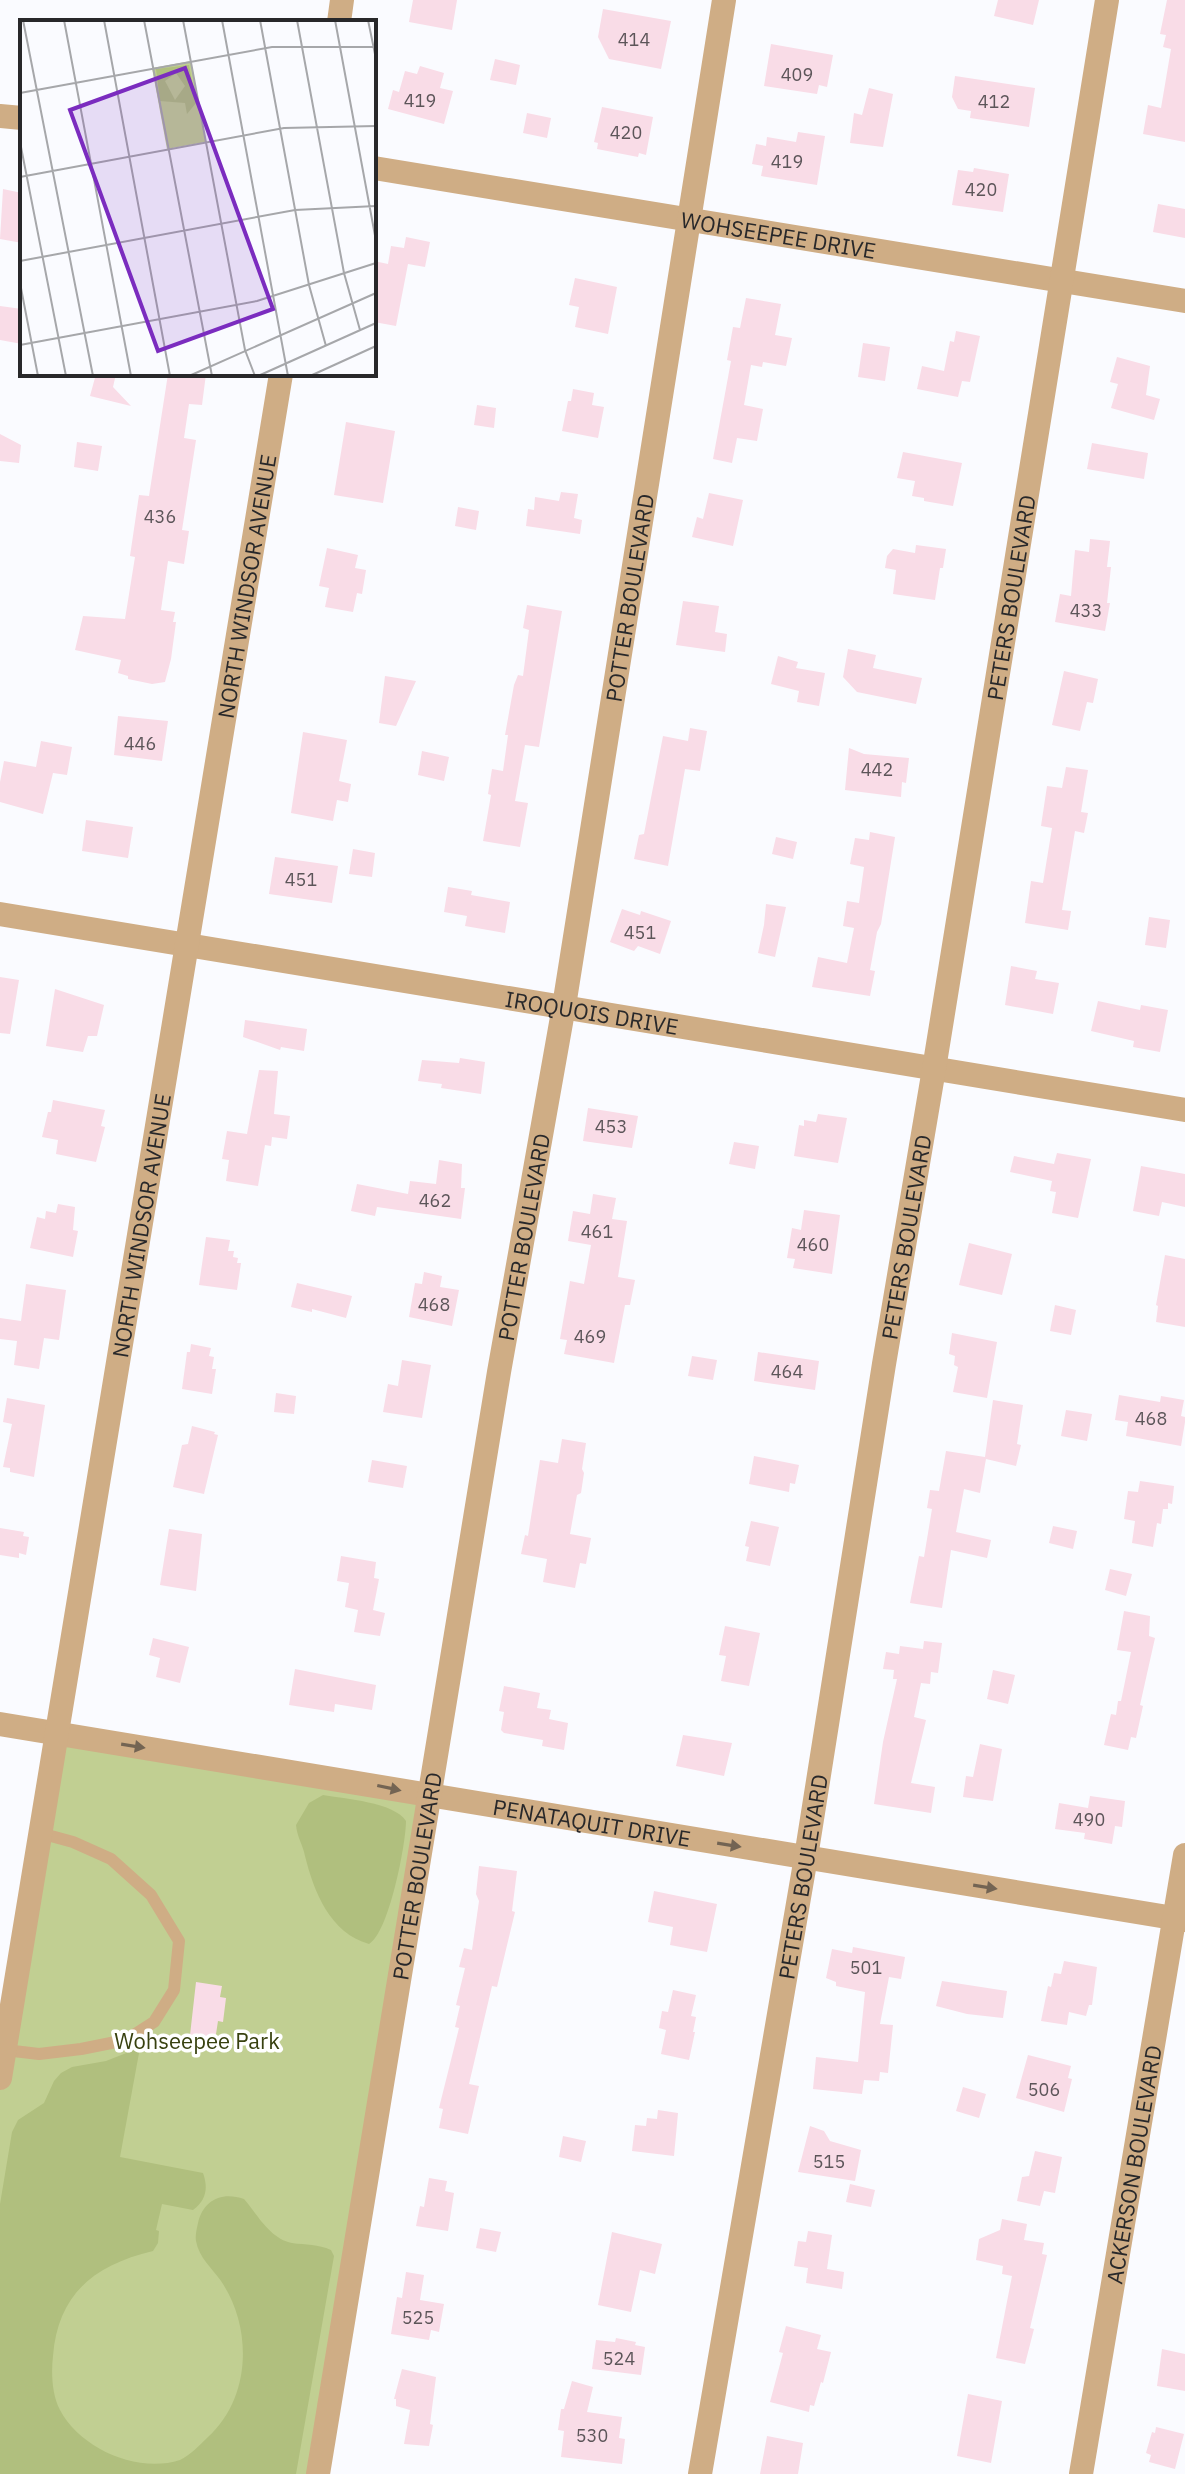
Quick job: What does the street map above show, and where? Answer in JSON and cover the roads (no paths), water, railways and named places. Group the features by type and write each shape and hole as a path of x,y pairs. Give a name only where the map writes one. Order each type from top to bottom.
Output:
{"street":[{"path":"339,20 342,0"},
{"name":"POTTER BOULEVARD","path":"318,2474 499,1372 564,1006 724,0"},
{"name":"PETERS BOULEVARD","path":"700,2474 806,1857 1107,0"},
{"path":"0,116 20,118"},
{"name":"WOHSEEPEE DRIVE","path":"376,168 1185,301"},
{"name":"NORTH WINDSOR AVENUE","path":"0,2078 281,376"},
{"name":"IROQUOIS DRIVE","path":"0,914 1185,1110"},
{"name":"PENATAQUIT DRIVE","path":"0,1724 1180,1919"},
{"name":"ACKERSON BOULEVARD","path":"1081,2474 1180,1919 1185,1855"}],"lane":[{"path":"5,2050 39,2054 126,2040 154,2022 174,1990 179,1941 151,1895 111,1859 73,1842 40,1833"}],"park label":[{"name":"Wohseepee Park","path":"197,2040"}]}
